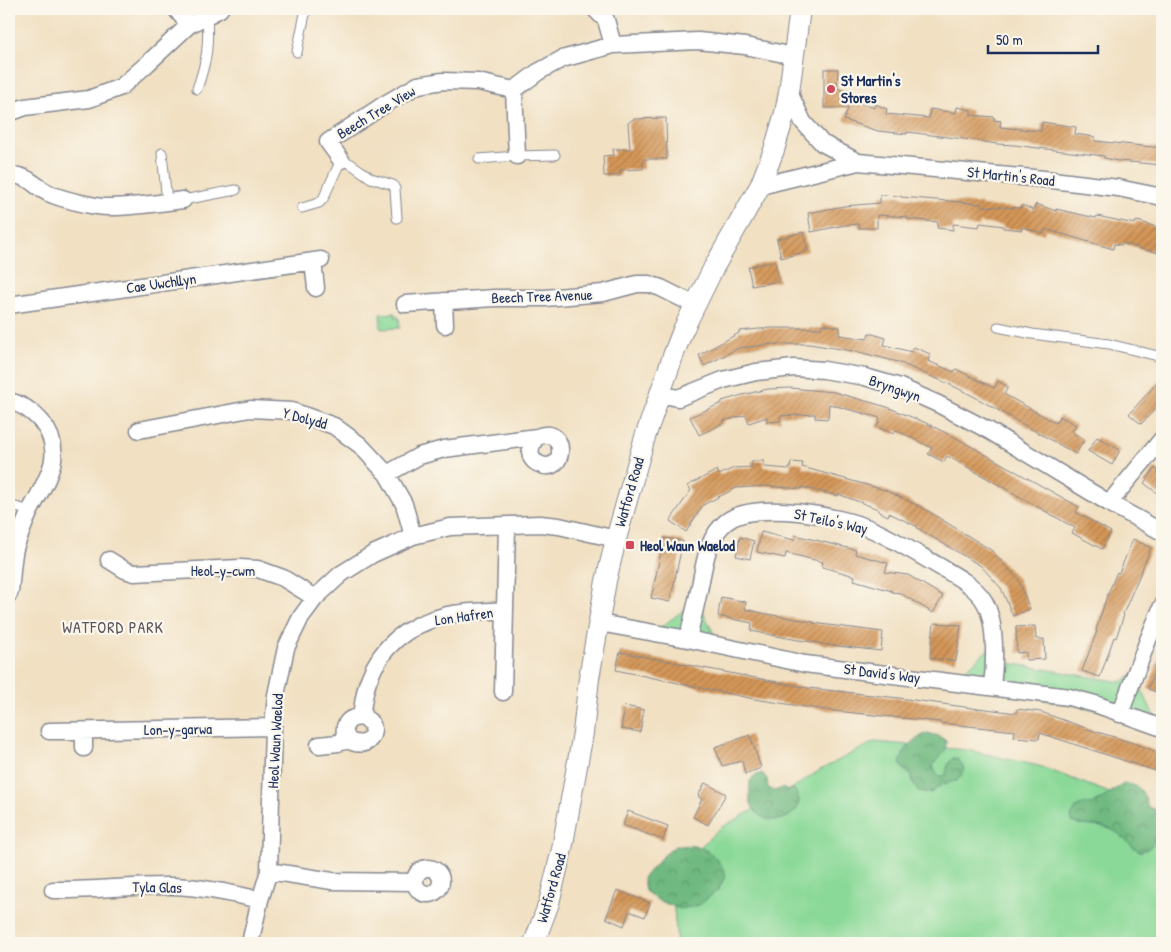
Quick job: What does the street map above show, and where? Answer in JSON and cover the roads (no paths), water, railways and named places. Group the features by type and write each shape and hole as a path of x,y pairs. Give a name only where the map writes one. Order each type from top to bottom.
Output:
{"street":[{"path":"176,9 189,26"},
{"path":"595,9 606,20 613,45"},
{"name":"Watford Road","path":"534,943 549,903 562,849 606,581 645,436 659,394 695,305 714,266 760,186 774,150 789,92 800,9"},
{"path":"9,113 26,107 89,100 121,87 189,26 214,12"},
{"path":"517,156 514,90 538,72 562,59 613,45 698,41 745,46 794,56"},
{"name":"Beech Tree View","path":"341,160 328,142 385,104 418,85 443,81 478,82 514,90"},
{"name":"St Martin's Road","path":"789,92 803,122 822,142 858,162"},
{"name":"St Martin's Road","path":"760,186 858,162 1044,179 1118,188 1162,197"},
{"path":"9,175 18,175 27,179 52,195 108,208 183,200"},
{"name":"Cae Uwchllyn","path":"9,305 317,261 316,288"},
{"name":"Beech Tree Avenue","path":"405,304 494,298 545,298 584,295 602,293 637,284 649,284 695,305"},
{"path":"444,301 445,325"},
{"name":"Bryngwyn","path":"659,394 678,398 723,380 756,372 794,368 824,370 865,377 900,387 988,430 1109,503 1162,532"},
{"path":"9,401 19,404 35,414 45,426 53,443 54,456 51,473 30,511 15,548 9,594"},
{"name":"Y Dolydd","path":"138,430 250,409 292,411 334,426 360,445 387,474 404,504 413,536"},
{"path":"387,474 419,456 435,451 537,437"},
{"path":"1109,503 1162,439"},
{"name":"St Teilo's Way","path":"688,639 710,544 726,522 737,515 753,512 779,511 811,514 850,522 872,529 912,550 972,587 982,598 992,620 992,687"},
{"name":"Heol Waun Waelod","path":"250,943 269,871 273,727 276,694 286,648 301,617 315,598 342,574 373,554 413,536 450,527 540,524 559,526 616,539"},
{"path":"504,692 507,526"},
{"name":"Heol-y-cwm","path":"109,560 123,576 134,573 240,568 258,569 283,578 315,598"},
{"path":"1120,714 1162,606"},
{"name":"Lon Hafren","path":"319,744 338,743 348,740 345,730 346,724 354,718 361,717 368,680 387,646 399,637 416,625 445,615 505,610"},
{"name":"St David's Way","path":"599,623 688,639 805,664 1069,697 1095,704 1162,728"},
{"name":"Lon-y-garwa","path":"49,731 273,727"},
{"path":"84,730 84,748"},
{"path":"269,871 332,881 415,882"},
{"name":"Tyla Glas","path":"53,890 81,891 127,887 174,886 231,893 260,900"}],"lane":[{"path":"297,52 306,9"},
{"path":"197,89 204,70 214,12"},
{"path":"162,153 167,202"},
{"path":"479,159 555,154"},
{"path":"302,208 320,203 341,160 351,164 371,178 393,185 395,189 397,218"},
{"path":"183,200 236,190"},
{"path":"998,327 1032,334 1109,344 1162,357"},
{"path":"9,505 30,511"}],"place":[{"name":"St Martin's Stores","path":"831,89"},
{"name":"Heol Waun Waelod","path":"630,545"}],"district":[{"name":"WATFORD PARK","path":"113,627"}]}
